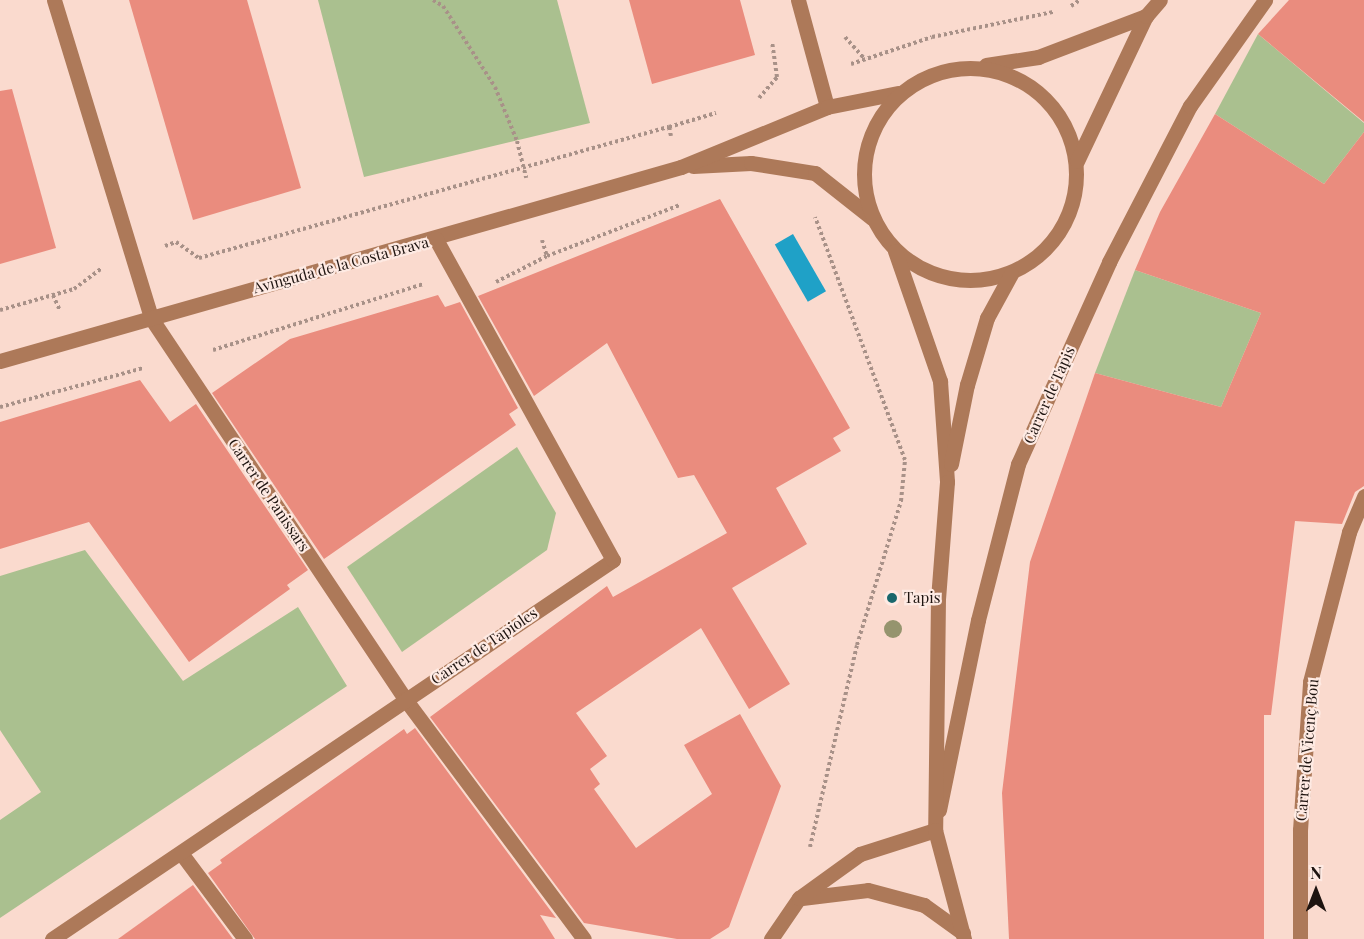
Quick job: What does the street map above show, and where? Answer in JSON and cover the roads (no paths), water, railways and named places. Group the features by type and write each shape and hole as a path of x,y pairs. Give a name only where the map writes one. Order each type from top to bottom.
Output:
{"street":[{"name":"Carrer de Panissars","path":"54,0 151,318 405,699 584,939"},
{"path":"798,0 827,107"},
{"path":"1146,16 1038,57 929,74 898,93 870,132 862,177 872,218 895,251 932,275 975,282 1011,273 1050,247 1071,212 1077,161 1146,16 1160,0"},
{"name":"Carrer de Tapis","path":"935,830 978,620 1018,465 1109,262 1190,106 1265,0"},
{"path":"975,66 1007,73 1040,92 1064,120 1077,161"},
{"name":"Avinguda de la Costa Brava","path":"0,361 436,239 681,167 827,107 898,93"},
{"name":"Avinguda de la Costa Brava","path":"681,167 751,162 815,173 872,218"},
{"name":"Carrer de Tapioles","path":"52,939 613,560 436,239"},
{"name":"Carrer de Tapis","path":"895,251 939,381 947,482"},
{"name":"Carrer de Tapis","path":"963,936 935,830 938,598 947,482 967,384 987,318 1011,273"},
{"name":"Carrer de Vicenç Bou","path":"1300,939 1300,830 1310,682 1349,532 1364,496"},
{"path":"771,939 799,898 860,854 935,830"},
{"path":"181,853 245,939"},
{"path":"799,898 868,890 924,905 963,936"}],"water":[{"path":"793,234 826,291 808,302 775,244"}],"place":[{"name":"Tapis","path":"892,598"}]}
